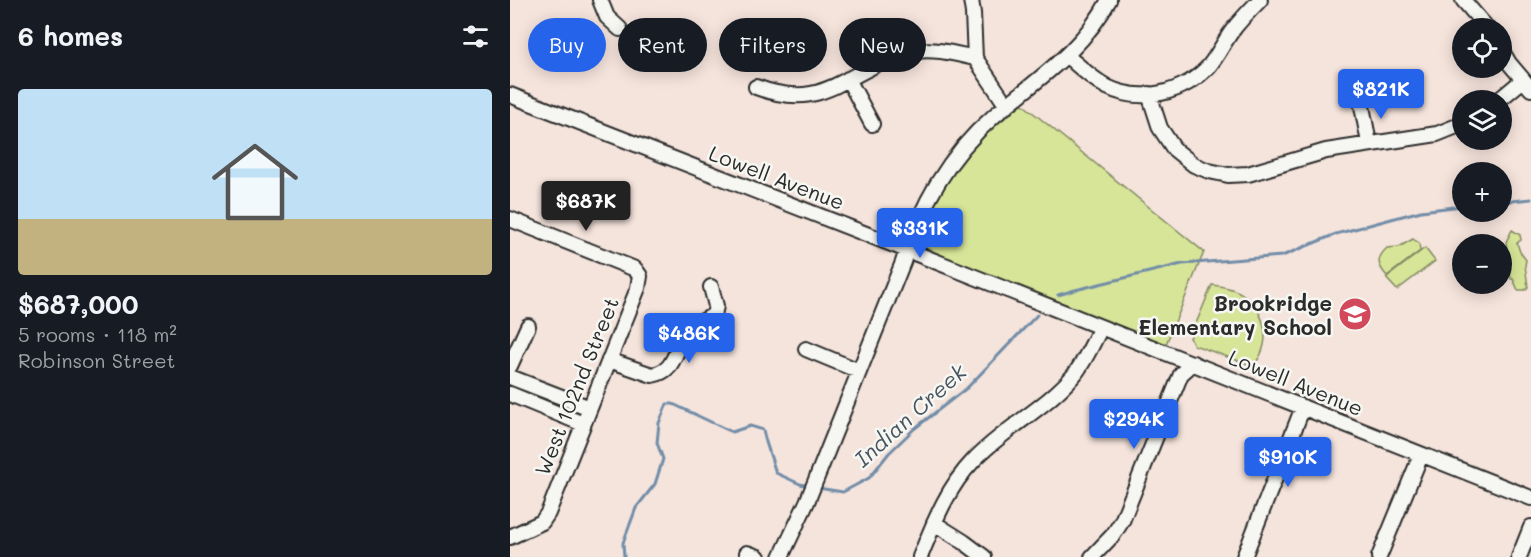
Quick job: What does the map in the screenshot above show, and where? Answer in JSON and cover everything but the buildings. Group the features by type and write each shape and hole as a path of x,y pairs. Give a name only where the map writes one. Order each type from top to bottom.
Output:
{"street":[{"path":"600,0 607,17 618,27"},
{"path":"971,0 975,58 1007,106"},
{"path":"781,557 807,502 923,208 936,183 958,153 979,130 1067,56 1092,27 1109,0"},
{"path":"1067,56 1092,77 1113,89 1128,94 1163,93 1201,74 1215,58 1245,14 1260,0"},
{"path":"1463,0 1478,18"},
{"path":"756,87 782,94 808,96 826,91 899,54 915,51 942,52 975,58"},
{"path":"1512,65 1527,85 1512,93"},
{"path":"848,79 872,124"},
{"path":"1149,94 1160,128 1169,143 1187,160 1209,171 1228,175 1248,174 1326,151 1437,134 1452,128"},
{"name":"Lowell Avenue","path":"510,95 1531,498"},
{"path":"1362,101 1369,143"},
{"name":"West 102nd Street","path":"510,219 635,268 640,276 638,288 548,513 542,522 516,534"},
{"path":"609,360 652,375 666,370 685,336 701,322 714,315 716,306 711,287"},
{"path":"510,366 528,326"},
{"path":"920,557 943,504 957,480 990,444 1058,391 1074,374 1101,327"},
{"path":"806,349 860,371"},
{"path":"1092,557 1113,535 1122,521 1181,374 1193,363"},
{"path":"510,377 590,408"},
{"path":"510,394 584,424"},
{"path":"1244,557 1303,408"},
{"path":"1379,557 1421,454"},
{"path":"934,523 984,557"},
{"path":"1519,557 1531,527"}],"green space":[{"path":"1020,102 1204,252 1166,344 930,251 919,244 917,236 939,191 975,141"},
{"path":"1512,230 1520,235 1521,240 1517,243 1526,260 1528,287 1525,290 1518,290 1512,279 1512,234 1510,234"},
{"path":"1413,239 1419,243 1420,251 1387,276 1379,262 1383,252 1387,248 1399,247"},
{"path":"1425,248 1435,261 1397,290 1386,278"},
{"path":"1212,285 1239,292 1247,297 1258,311 1265,337 1261,354 1253,366 1194,345 1190,338"}],"waterway":[{"name":"Indian Creek","path":"1512,201 1531,199"},
{"name":"Indian Creek","path":"1058,295 1182,264 1282,256 1336,234 1421,211 1452,207"},
{"name":"Indian Creek","path":"818,488 843,492 869,478 889,453 914,429 968,387 1037,315"},
{"name":"Indian Creek","path":"624,557 623,543 636,508 655,484 663,459 657,443 659,423 667,404 673,404 732,432 750,426 763,430 776,473 809,486"}],"place":[{"name":"Brookridge Elementary School","path":"1355,314"}]}
